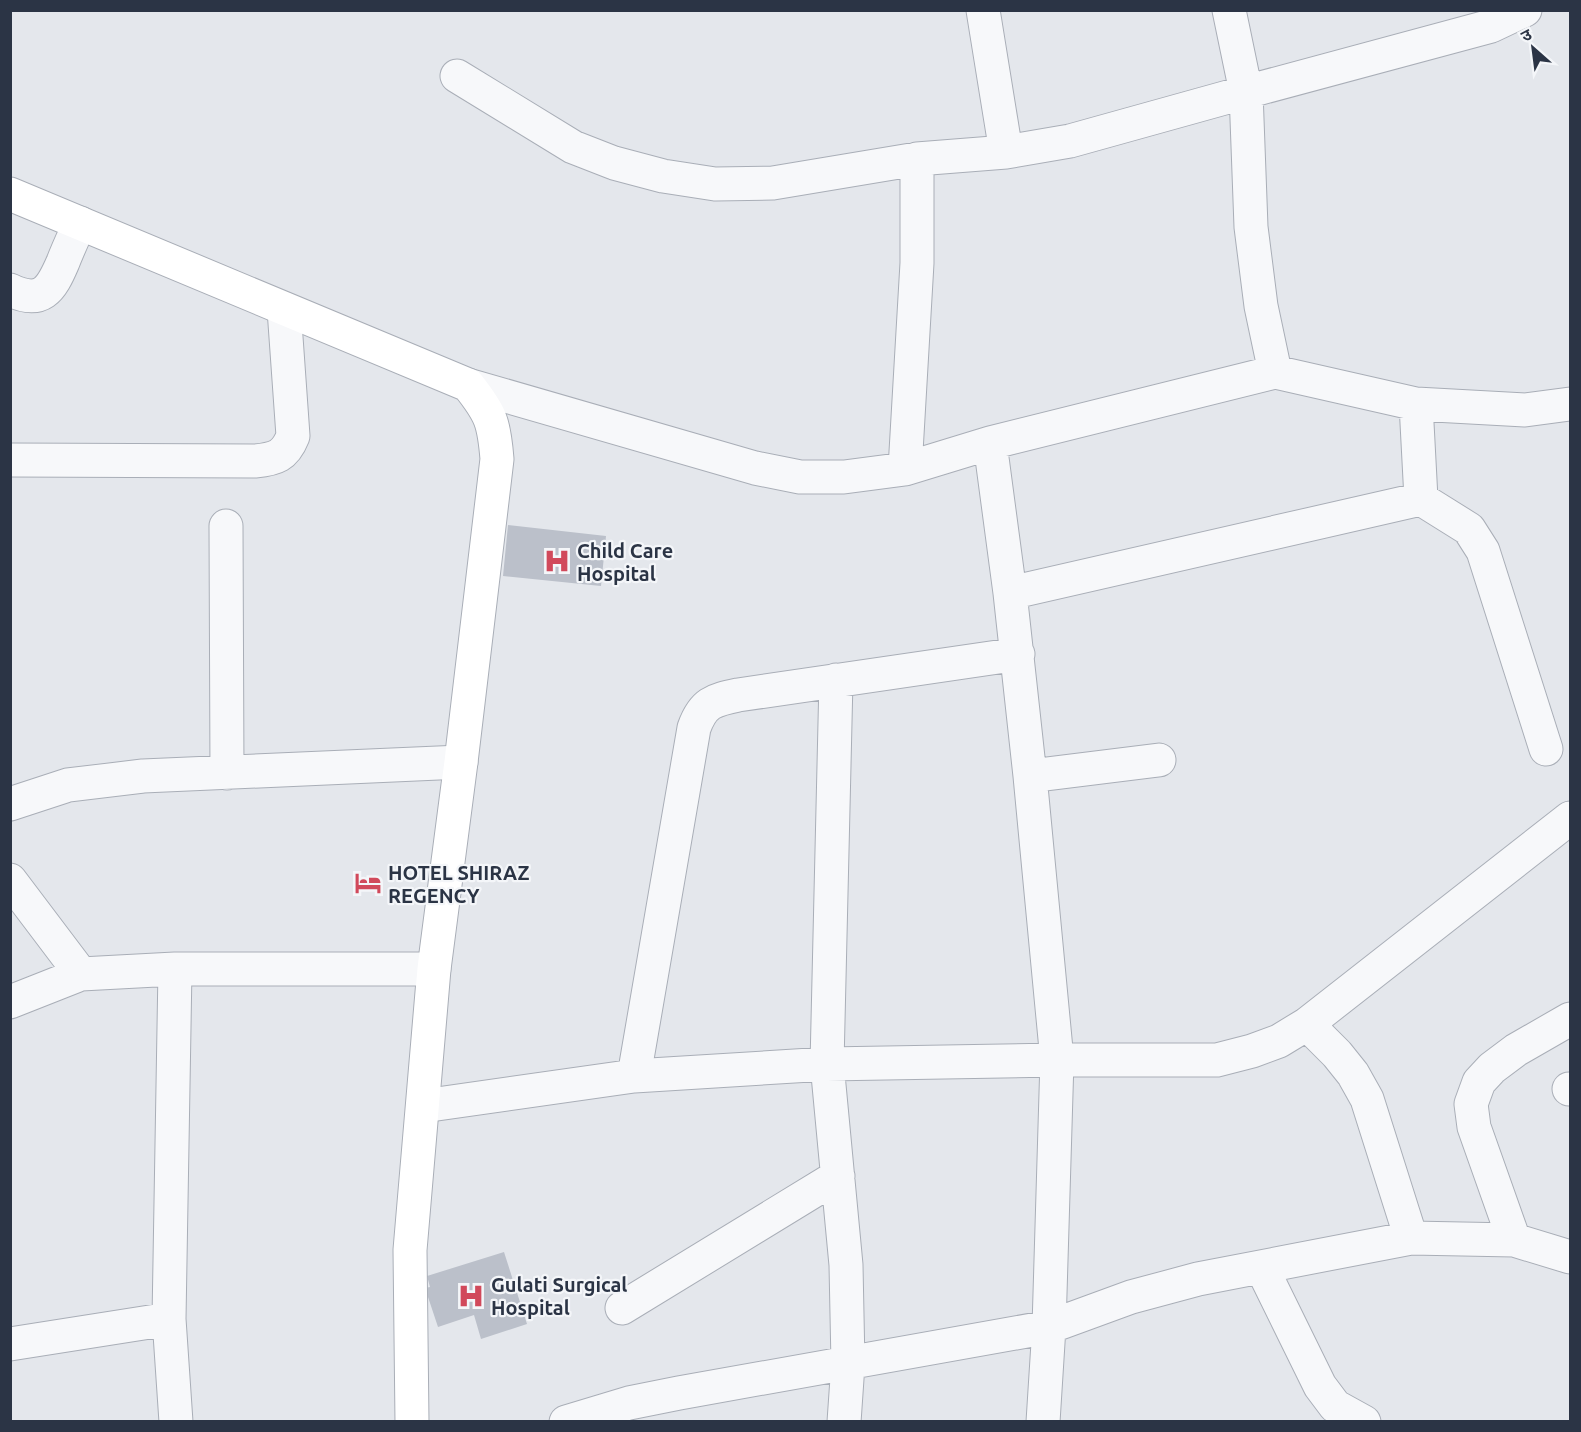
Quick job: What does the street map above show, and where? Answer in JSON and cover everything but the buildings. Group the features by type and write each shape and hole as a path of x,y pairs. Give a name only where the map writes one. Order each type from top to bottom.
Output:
{"main road":[{"path":"10,194 468,385 488,410 495,432 497,459 434,969 410,1250 411,1422"}],"street":[{"path":"984,10 1006,152"},
{"path":"1229,10 1246,92 1251,227 1261,306 1275,372"},
{"path":"457,76 573,147 614,163 663,176 715,184 773,183 917,159 1006,152 1070,141 1491,26 1525,10"},
{"path":"904,469 917,263 917,159"},
{"path":"10,290 33,297 45,293 54,283 80,223"},
{"path":"10,460 255,461 271,459 287,450 293,436 284,309"},
{"path":"468,385 755,468 800,477 844,477 904,469 990,444 1275,372 1416,404 1525,410 1570,404"},
{"path":"1416,404 1420,499"},
{"path":"990,444 1018,654 1057,1060 1049,1327 1043,1422"},
{"path":"1010,593 1420,499 1469,529 1483,551 1546,749"},
{"path":"226,526 227,773"},
{"path":"634,1076 694,728 700,711 716,700 738,694 1018,654"},
{"path":"836,680 827,1064 846,1265 848,1364 844,1422"},
{"path":"1030,776 1159,760"},
{"path":"10,804 68,785 143,776 461,762"},
{"path":"423,1106 634,1076 827,1064 1217,1060 1279,1041 1307,1024 1570,818"},
{"path":"10,880 81,974"},
{"path":"176,969 169,1319 176,1422"},
{"path":"10,1002 81,974 176,969 434,969"},
{"path":"1514,1240 1474,1127 1471,1104 1479,1082 1492,1068 1516,1050 1570,1019"},
{"path":"1307,1024 1337,1054 1353,1074 1367,1099 1411,1238"},
{"path":"622,1308 838,1176"},
{"path":"566,1422 629,1403 1049,1327 1131,1297 1198,1279 1411,1238 1514,1240 1570,1257"},
{"path":"1262,1268 1320,1386 1335,1406 1364,1422"},
{"path":"10,1344 169,1319"}],"place":[{"name":"Child Care Hospital","path":"557,561"},
{"name":"HOTEL SHIRAZ REGENCY","path":"368,883"},
{"name":"Gulati Surgical Hospital","path":"471,1296"}]}
